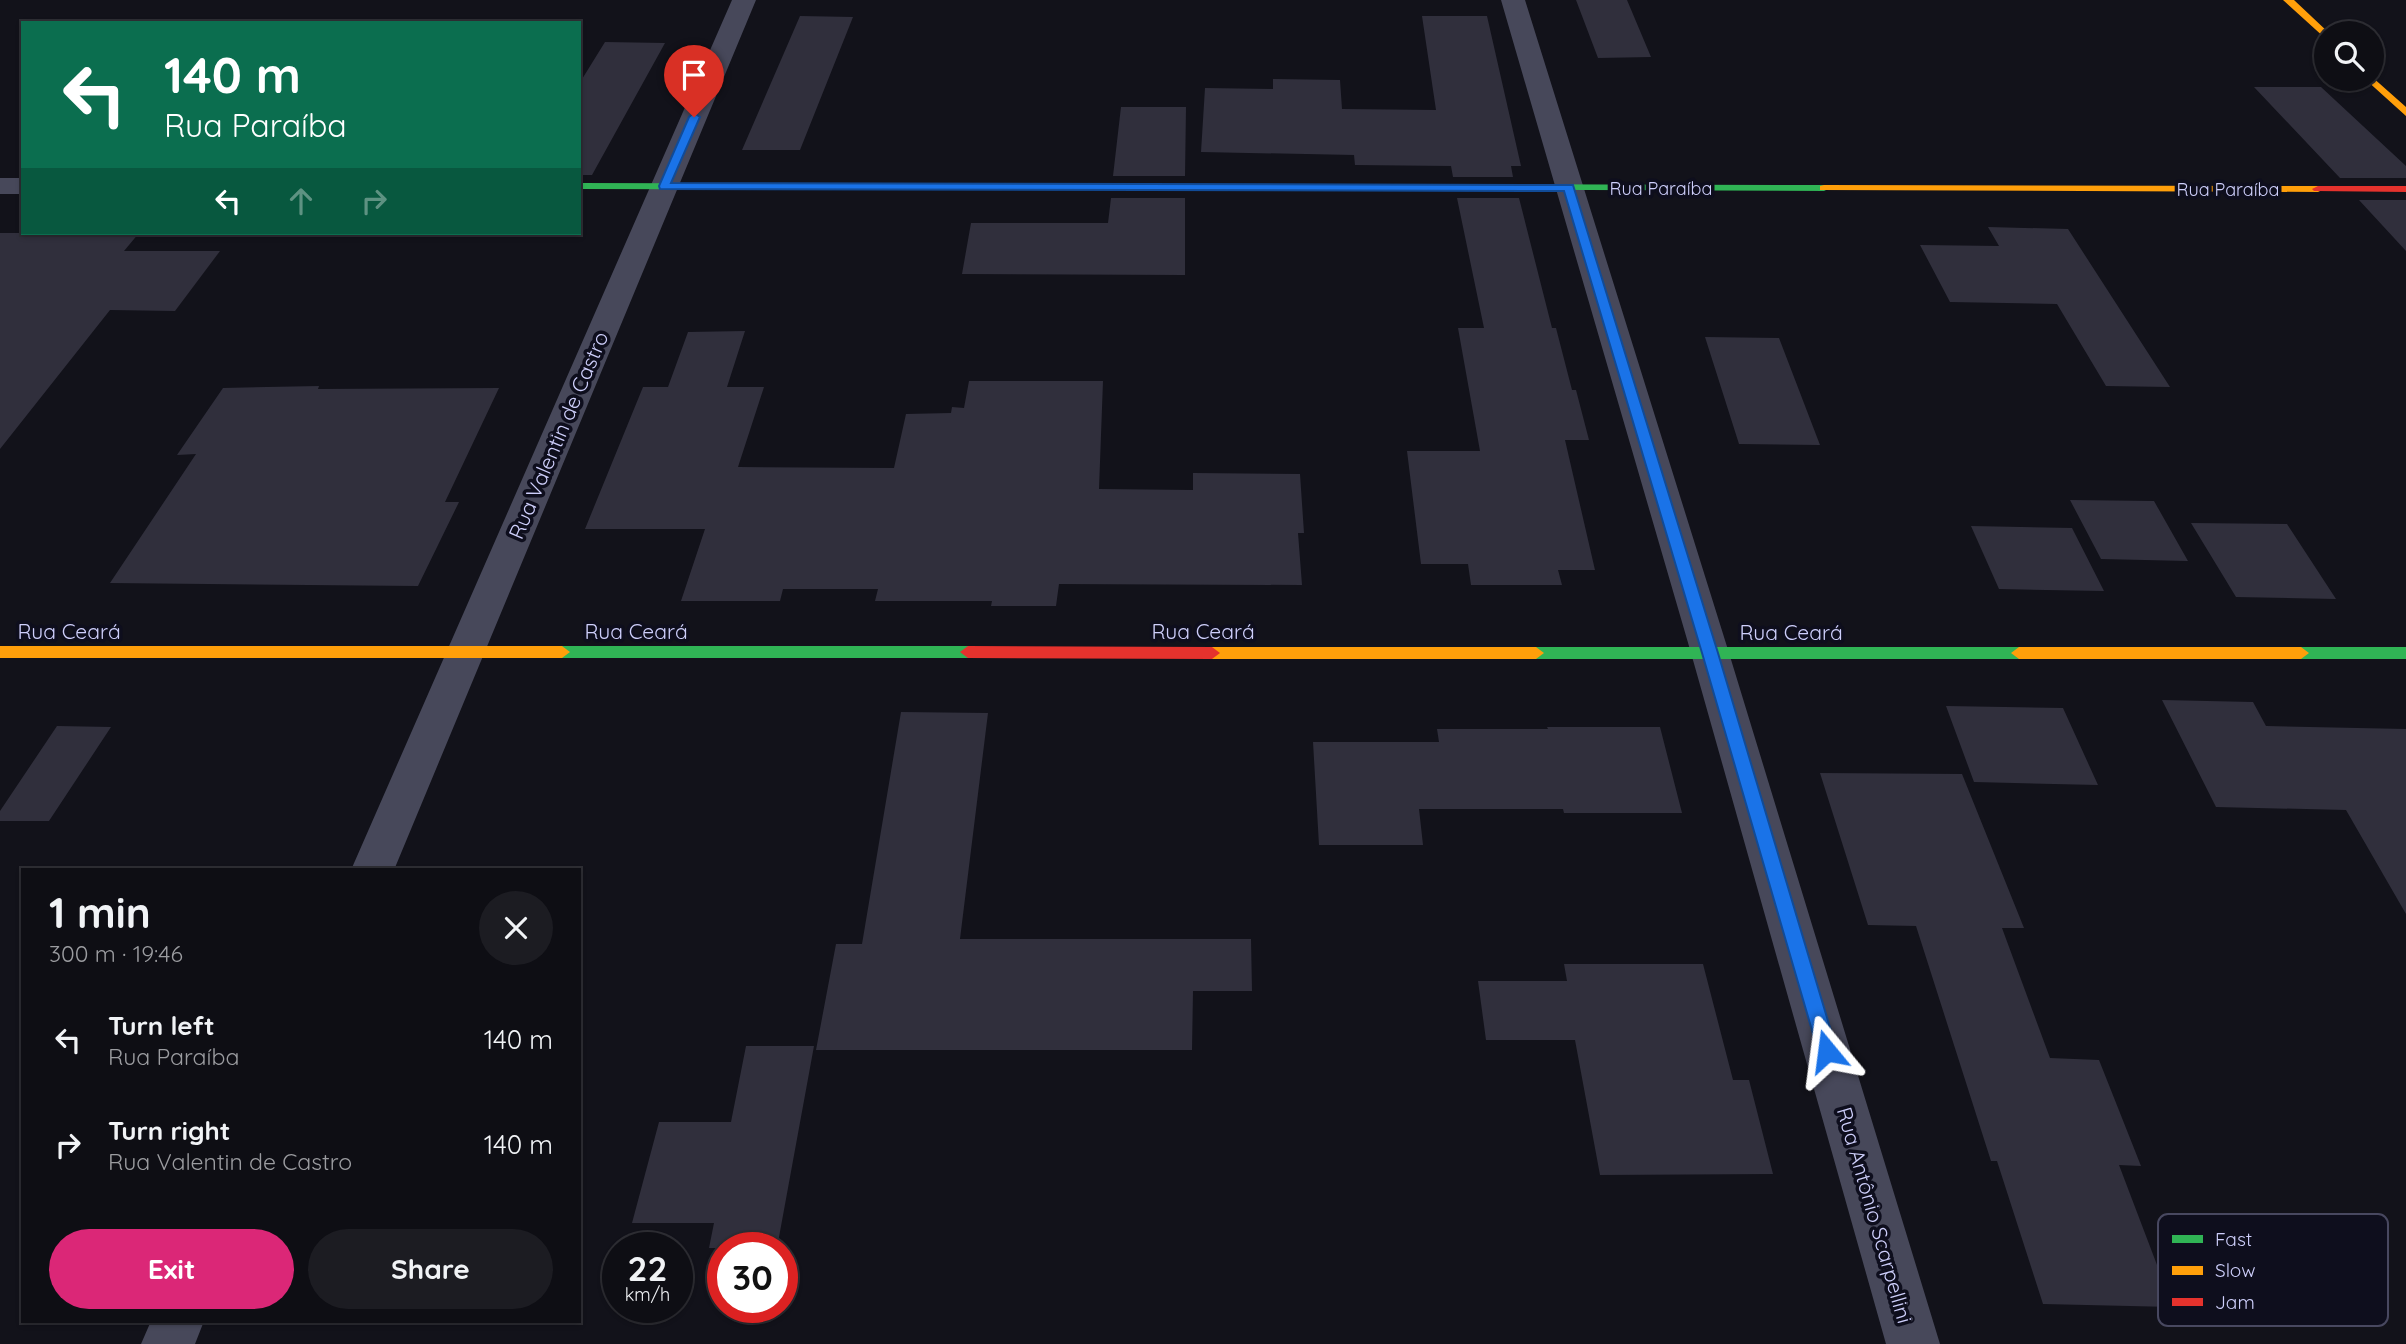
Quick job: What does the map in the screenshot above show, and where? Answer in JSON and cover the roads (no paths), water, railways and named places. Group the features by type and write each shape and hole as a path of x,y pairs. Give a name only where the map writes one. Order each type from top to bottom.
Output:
{"street":[{"name":"Rua Valentin de Castro","path":"373,868 744,0"},
{"name":"Rua Antônio Scarpellini","path":"1513,0 1710,653 1913,1344"},
{"path":"2288,0 2314,25"},
{"path":"2383,91 2406,113"},
{"path":"0,186 21,186"},
{"name":"Rua Paraíba","path":"581,186 2406,189"},
{"name":"Rua Ceará","path":"0,652 2406,653"},
{"path":"168,1344 177,1323"}]}
